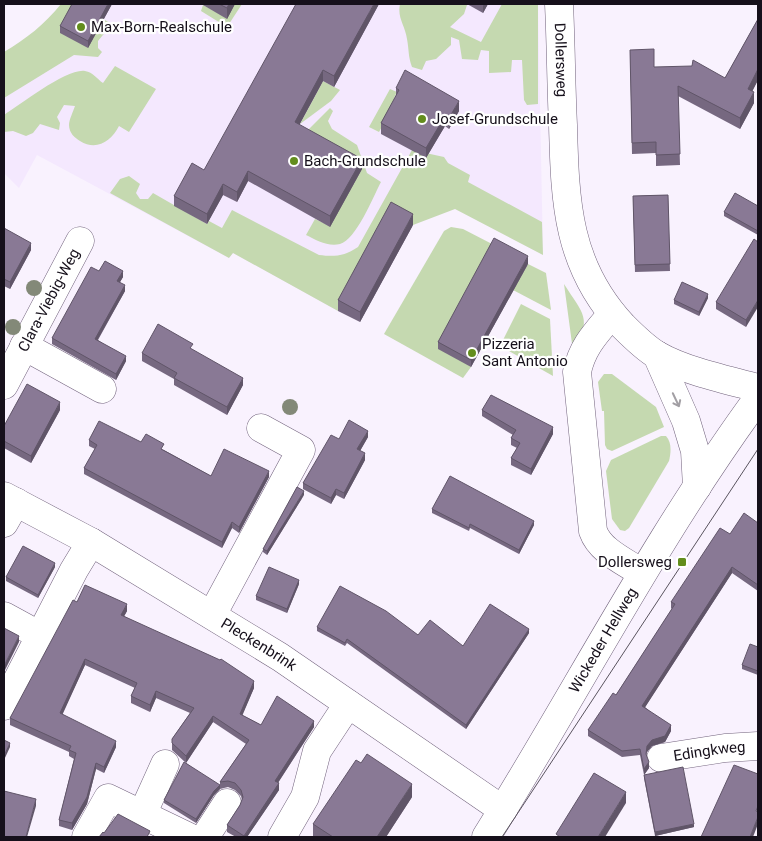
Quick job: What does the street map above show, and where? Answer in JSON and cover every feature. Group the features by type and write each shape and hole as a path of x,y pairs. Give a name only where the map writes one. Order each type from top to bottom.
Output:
{"main road":[{"name":"Dollersweg","path":"560,4 564,193 570,230 579,259 592,287 612,314 633,336 657,355 716,377 758,388"},
{"name":"Clara-Viebig-Weg","path":"4,385 80,240"},
{"path":"612,314 587,344 580,359 578,372 585,467 593,531 596,539 602,547 642,573"},
{"path":"24,346 102,389"},
{"name":"Dollersweg","path":"657,355 686,421 695,451 697,487"},
{"name":"Wickeder Hellweg","path":"486,837 504,810 642,573 697,487 758,398"},
{"path":"212,615 301,450 261,428"},
{"name":"Pleckenbrink","path":"8,507 91,542 212,615 280,657 504,810"},
{"path":"4,706 74,570 91,542"},
{"path":"282,837 305,797 317,751 348,704"},
{"name":"Edingkweg","path":"660,758 725,748 758,746"},
{"path":"142,815 164,764"},
{"path":"86,837 108,798 189,837"},
{"path":"205,837 227,803"}],"shaded area":[{"name":"Bach-Grundschule","path":"76,4 538,4 543,255 405,181 338,311 233,253 229,258 37,155 19,188 4,173 4,73"}],"green space":[{"path":"61,4 76,4 112,24 98,41 98,48 102,52 98,57 74,55 4,98 4,52 35,31"},
{"path":"235,4 242,4 229,24 222,24 201,11 203,5 227,18"},
{"path":"400,4 465,4 467,5 464,14 450,27 481,42 502,4 538,4 538,104 527,105 524,100 522,60 512,60 511,72 489,73 489,51 481,50 478,60 462,59 459,40 451,37 451,45 436,59 426,61 422,70 412,67 406,34 400,18"},
{"path":"115,66 156,89 129,132 119,126 112,136 102,143 97,145 86,144 76,138 69,128 75,106 64,105 57,117 60,123 59,130 40,124 33,133 26,136 13,131 4,132 4,115 56,81 67,75 85,71 93,74 103,83"},
{"path":"323,81 340,90 331,101 300,124"},
{"path":"390,89 397,92 394,98 397,100 379,132 369,127"},
{"path":"330,108 333,111 328,121 332,129 357,145 367,173 381,182 358,227 346,241 336,245 322,242 306,235 315,219 330,226 299,139"},
{"path":"412,150 444,157 448,163 470,175 468,182 542,222 543,255 455,209 413,225 338,311 233,253 229,258 110,193 120,179 129,176 140,184 136,193 140,199 148,199 153,193 207,224 209,221 222,228 232,210 319,255 340,255 358,247"},
{"path":"451,227 463,229 494,245 471,367 463,378 384,334 444,231"},
{"path":"528,264 546,273 551,310 513,290"},
{"path":"564,284 576,302 583,316 584,323 583,331 573,351"},
{"path":"521,304 550,319 553,376 500,346"},
{"path":"604,374 612,374 656,407 664,427 612,451 607,449 605,445 604,411 602,411 598,382"},
{"path":"661,436 666,436 670,445 669,461 629,528 625,531 620,530 612,519 606,471 611,460"}],"building":[{"name":"Max-Born-Realschule","path":"72,4 108,4 88,41 60,26"},
{"path":"219,4 229,4 227,8"},
{"path":"296,4 374,4 334,76 323,70 295,122 362,159 330,216 248,171 237,192 223,184 207,214 174,196 192,163 204,170"},
{"path":"758,19 758,69 748,89 754,92 740,118 678,86 680,154 656,155 656,142 632,143 630,50 654,49 654,67 692,66 693,60 725,78"},
{"name":"Josef-Grundschule","path":"405,70 459,101 449,118 445,116 426,148 381,123 399,90 396,88"},
{"path":"735,193 758,206 758,231 724,212"},
{"path":"668,195 670,264 635,265 633,196"},
{"path":"391,202 413,214 360,312 338,300"},
{"path":"4,228 31,243 10,282 4,279"},
{"path":"494,238 528,256 471,360 438,342"},
{"path":"754,239 758,242 758,300 746,320 716,302"},
{"path":"105,261 123,271 117,281 125,285 95,339 126,356 116,374 52,338 91,267 99,271"},
{"path":"682,282 708,294 699,312 674,300"},
{"path":"158,324 193,344 190,348 243,378 227,407 174,378 177,373 142,353"},
{"path":"27,384 60,402 31,456 4,441 4,426"},
{"path":"491,395 553,427 531,469 511,458 520,443 511,438 516,430 482,410"},
{"path":"349,420 368,431 357,449 365,453 344,493 336,489 331,498 303,483 331,435 339,439"},
{"path":"99,421 141,442 146,434 164,444 161,449 211,476 224,449 269,471 239,527 232,522 222,542 84,468 97,445 89,440"},
{"path":"450,476 534,521 519,550 470,524 469,528 432,509"},
{"path":"297,487 304,491 267,551 263,549"},
{"path":"744,513 758,523 758,585 732,567 642,706 671,725 665,736 652,740 647,746 646,754 649,762 644,769 640,749 622,751 588,730 613,693 616,695 675,604 671,602 720,528 730,534"},
{"path":"23,546 55,563 38,595 6,577"},
{"path":"269,567 299,580 287,609 256,596"},
{"path":"85,585 127,604 121,615 221,659 254,681 240,714 261,725 277,696 314,721 275,781 279,783 244,836 227,825 240,805 243,797 241,790 235,783 228,781 220,782 249,740 213,716 186,756 172,743 172,739 194,708 156,691 150,705 131,696 137,683 85,659 60,713 116,741 104,767 96,763 87,797 72,823 59,820 76,753 69,750 71,746 10,718 73,600 77,602"},
{"path":"340,586 386,611 418,635 430,620 463,646 490,604 529,629 466,725 347,639 345,643 317,627"},
{"path":"4,628 19,636 4,666"},
{"path":"750,644 758,647 758,671 742,665"},
{"path":"4,740 10,743 4,756"},
{"path":"367,754 412,784 377,837 333,837 313,824 356,760 361,763"},
{"path":"184,762 220,785 196,819 164,800"},
{"path":"734,765 758,774 758,806 756,811 758,812 758,817 750,837 701,837"},
{"path":"683,767 694,824 655,832 644,775"},
{"path":"594,773 626,792 598,837 560,837 556,834"},
{"path":"4,791 36,799 26,837 4,837"},
{"path":"118,814 150,831 147,837 99,837"}],"tram line":[{"path":"502,837 758,449"}],"place":[{"name":"Max-Born-Realschule","path":"81,27"},
{"name":"Josef-Grundschule","path":"422,119"},
{"name":"Bach-Grundschule","path":"294,161"},
{"name":"Pizzeria Sant Antonio","path":"472,353"},
{"name":"Dollersweg","path":"682,562"}]}
